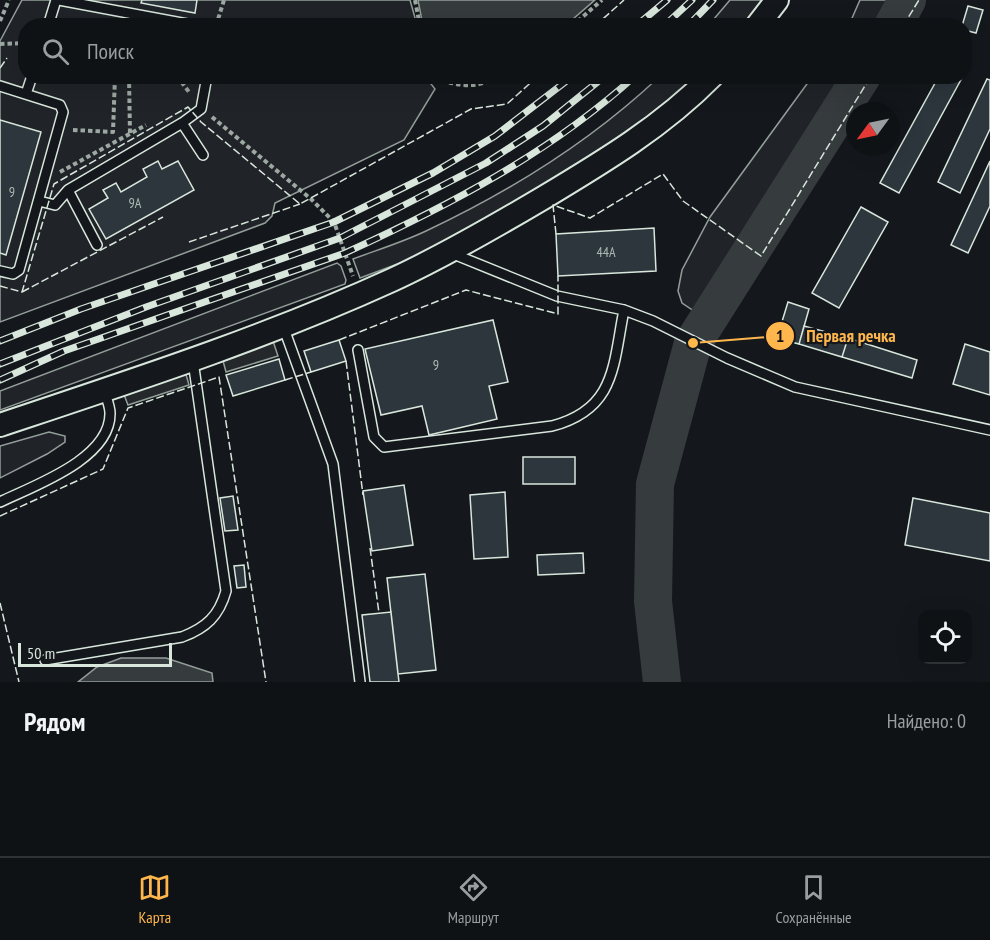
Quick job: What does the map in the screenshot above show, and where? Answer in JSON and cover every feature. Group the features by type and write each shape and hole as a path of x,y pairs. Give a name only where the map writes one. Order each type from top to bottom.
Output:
{"street":[{"path":"763,18 777,0"},
{"path":"0,425 282,326 391,280 448,252 595,167 684,105 704,84"}],"lane":[{"path":"51,18 58,0 157,18"},
{"path":"116,10 119,0"},
{"path":"26,94 29,84"},
{"path":"39,201 55,205 68,190 182,123 201,108 206,84"},
{"path":"0,87 60,105 63,112 19,270 13,274 0,271"},
{"path":"182,123 203,155"},
{"path":"68,190 97,245"},
{"path":"448,252 558,296 624,310 653,321 727,358 795,387 990,430"},
{"path":"358,350 374,437 384,447 552,426 571,421 592,407 609,386 624,310"},
{"path":"282,326 333,464 360,682"},
{"path":"45,660 182,637 198,631 212,621 222,606 226,591 192,359"},
{"path":"0,502 65,472 85,458 102,436 110,414 104,390"}],"path":[{"path":"0,21 9,0"},
{"path":"218,18 224,0"},
{"path":"415,0 418,18"},
{"path":"581,18 602,0"},
{"path":"0,44 18,43"},
{"path":"60,129 113,132 115,84"},
{"path":"129,84 131,154"},
{"path":"455,84 467,87 487,84"},
{"path":"201,108 311,199 334,222 355,282"},
{"path":"45,180 148,123"}],"shaded area":[{"path":"22,0 410,0 415,18 18,18 18,84 431,84 435,89 404,140 275,203 272,216 265,223 0,322 0,41"},
{"path":"418,0 595,0 574,18 421,18"},
{"path":"730,0 770,0 754,18 715,18"},
{"path":"860,0 913,0 901,18 852,18"},
{"path":"651,84 694,84 638,132 432,251 360,278 353,259 426,231 519,182 578,143"},
{"path":"807,84 858,84 801,172 719,311 712,317 697,313 682,303 678,291 682,270 710,217"},
{"path":"337,263 341,266 346,280 345,284 0,410 0,391"},
{"path":"273,341 278,356 226,372 222,357"},
{"path":"185,371 189,385 128,405 123,392"},
{"path":"49,432 65,436 65,442 0,478 0,446"},
{"path":"121,658 166,658 212,673 213,682 78,682 97,667"}],"building":[{"path":"142,0 197,0 195,13 141,3"},
{"path":"968,6 983,10 976,33 972,32 972,18 964,18"},
{"path":"987,79 990,80 990,129 960,193 938,182"},
{"path":"935,84 959,84 899,193 880,183 895,156 900,156 900,147"},
{"path":"0,120 41,132 6,255 0,253"},
{"path":"158,161 162,169 178,161 194,190 106,239 89,209 108,198 103,190 116,183 121,192 147,177 143,169"},
{"path":"990,161 990,206 968,253 951,245"},
{"path":"861,207 888,222 839,308 812,293"},
{"path":"654,228 656,271 558,276 556,234"},
{"path":"788,302 809,309 799,344 777,338"},
{"path":"493,320 508,382 489,386 497,419 429,435 422,406 381,415 365,349"},
{"path":"804,326 848,338 842,357 799,344"},
{"path":"848,338 917,360 912,378 842,357"},
{"path":"339,340 346,361 311,372 304,351"},
{"path":"965,344 990,352 990,395 953,384"},
{"path":"279,359 285,380 233,396 226,375"},
{"path":"523,457 575,457 575,484 523,484"},
{"path":"404,485 413,545 372,551 363,491"},
{"path":"505,492 508,557 474,559 470,495"},
{"path":"233,496 238,530 225,531 220,498"},
{"path":"913,498 990,513 990,561 905,545"},
{"path":"583,553 584,573 538,575 537,555"},
{"path":"244,565 246,587 237,588 234,566"},
{"path":"425,574 436,670 398,674 387,578"},
{"path":"391,612 399,682 370,682 362,615"}],"waterway":[{"path":"897,18 907,0"},
{"path":"662,682 653,601 655,484 693,343 857,84"}],"railway":[{"path":"646,18 667,0"},
{"path":"673,18 692,0"},
{"path":"696,18 713,0"},
{"path":"0,341 81,309 334,222 433,173 495,136 563,84"},
{"path":"0,364 146,307 340,238 486,163 543,126 595,84"},
{"path":"0,380 64,351 345,253 384,235 497,176 568,130 626,84"}],"fence":[{"path":"604,18 624,0"},
{"path":"908,18 919,0"},
{"path":"0,68 7,58"},
{"path":"0,286 22,292 54,184 188,107 201,122 300,204 471,109 507,104 529,84"},
{"path":"556,234 553,205 590,218 663,174 683,201 761,256 866,84"},
{"path":"189,242 300,204"},
{"path":"22,292 163,217"},
{"path":"339,340 466,290 558,314 558,276"},
{"path":"346,361 363,495"},
{"path":"285,380 311,372"},
{"path":"0,516 103,469 128,408 219,377 266,682"},
{"path":"370,548 379,613"},
{"path":"0,603 19,682"}],"place":[{"name":"Первая речка","path":"693,343"}]}
